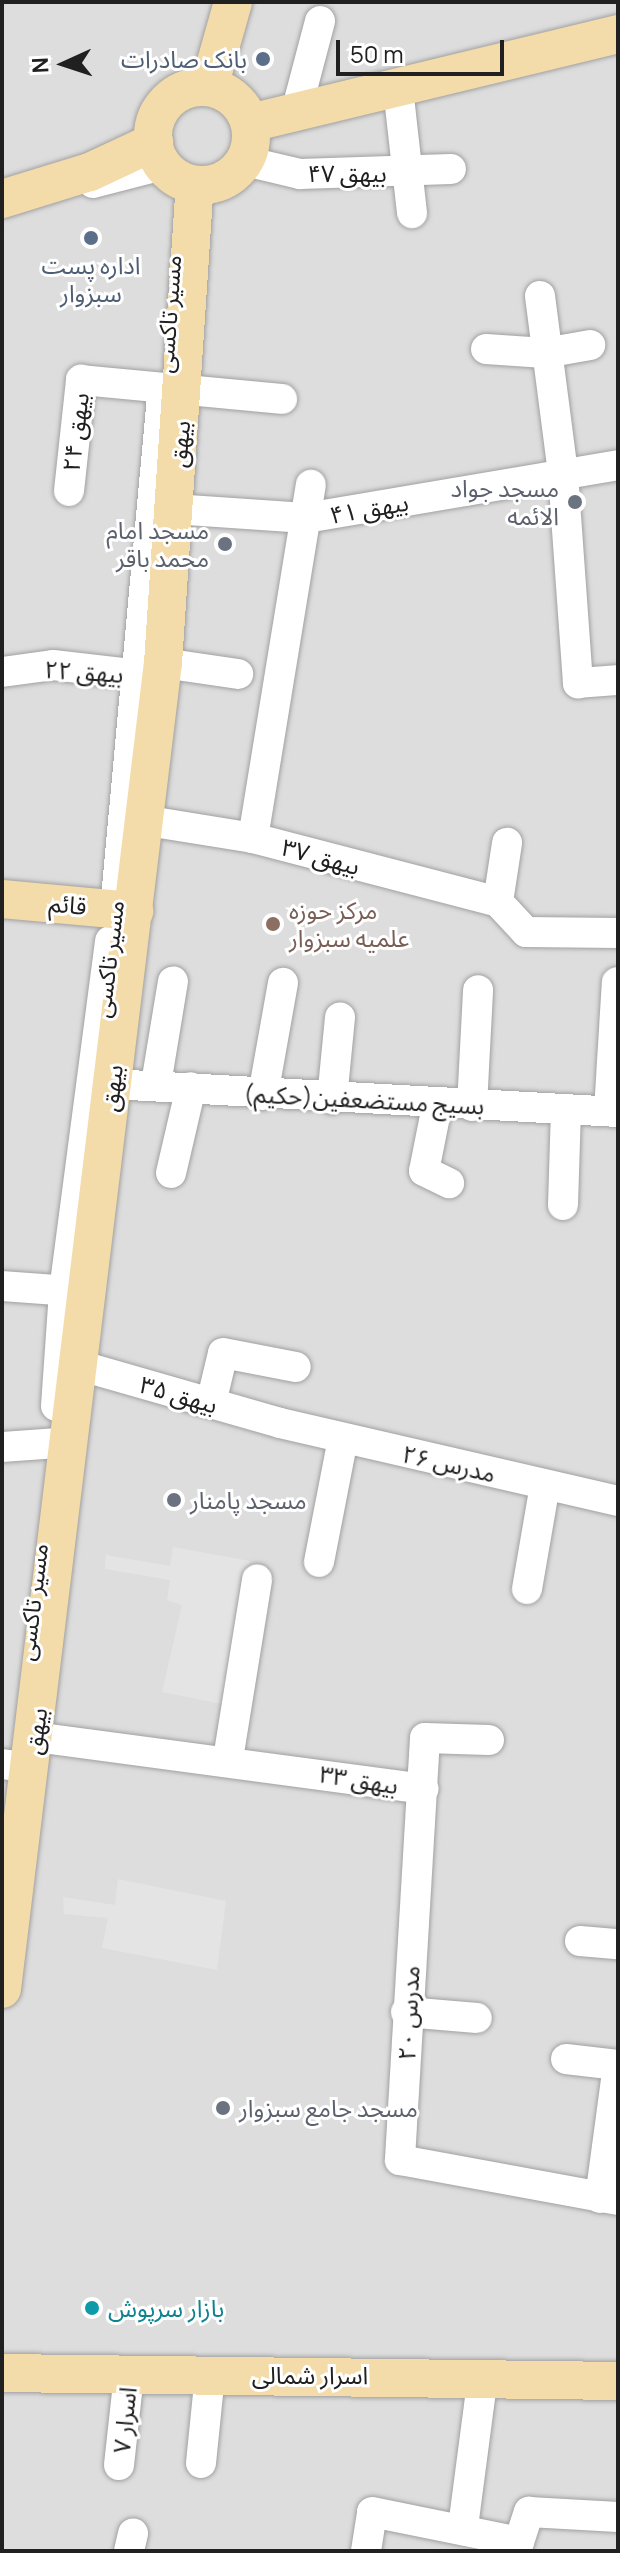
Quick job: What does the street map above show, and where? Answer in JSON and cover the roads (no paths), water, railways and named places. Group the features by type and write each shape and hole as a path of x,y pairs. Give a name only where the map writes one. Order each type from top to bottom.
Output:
{"main road":[{"path":"209,87 233,2"},
{"path":"250,123 618,34"},
{"path":"2,199 90,172 172,168 223,181 245,161 250,123 235,99 209,87 177,93 164,104 156,118 172,168"},
{"name":"بیهق","path":"2,1989 19,1758 62,1443 78,1365 75,1292 111,1084 124,910 142,820 151,669 173,509 172,168"},
{"name":"قائم","path":"2,899 124,910"},
{"name":"اسرار شمالی","path":"2,2373 483,2376 618,2381"}],"street":[{"path":"296,112 320,21"},
{"path":"398,88 410,173 412,213"},
{"name":"بیهق ۴۷","path":"245,161 300,174 410,173 451,169"},
{"path":"2,206 172,168"},
{"path":"540,296 563,474 578,683 618,680"},
{"path":"486,349 545,353 590,345"},
{"name":"بیهق ۲۴","path":"69,491 81,380 173,391"},
{"path":"173,391 282,399"},
{"name":"مسیر تاکسی","path":"62,1443 75,1292 151,669 173,391"},
{"name":"بیهق ۴۱","path":"173,509 306,518 618,465"},
{"path":"253,838 311,485"},
{"name":"بیهق ۲۲","path":"2,672 53,665 238,674"},
{"name":"بیهق ۳۷","path":"142,820 253,838 498,902"},
{"path":"507,843 498,902 526,932 618,933"},
{"path":"156,1084 173,981"},
{"path":"613,1112 617,982"},
{"path":"263,1095 283,983"},
{"path":"472,1106 478,990"},
{"path":"332,1099 340,1017"},
{"name":"بسیج مستضعفین(حکیم)","path":"111,1084 156,1084 263,1095 437,1106 613,1112"},
{"path":"171,1173 191,1087"},
{"path":"437,1106 424,1171 449,1183"},
{"path":"563,1205 566,1110"},
{"path":"2,1286 75,1292"},
{"path":"211,1403 223,1353 296,1367"},
{"name":"بیهق ۳۵","path":"78,1365 280,1423"},
{"name":"مدرس ۲۶","path":"280,1423 618,1501"},
{"path":"319,1562 343,1438"},
{"path":"2,1447 62,1443"},
{"path":"527,1589 545,1485"},
{"path":"228,1759 257,1579"},
{"name":"بیهق ۳۳","path":"19,1758 228,1759 424,1789 425,1738 489,1740"},
{"path":"2,1832 19,1758"},
{"name":"مدرس ۲۰","path":"424,1789 406,2012 400,2160 609,2199"},
{"path":"580,1941 618,1944"},
{"path":"406,2012 477,2018"},
{"path":"566,2059 618,2065 609,2199"},
{"name":"اسرار ۷","path":"119,2465 129,2374"},
{"path":"201,2463 210,2374"},
{"path":"463,2527 483,2376"},
{"path":"366,2551 372,2512 463,2527 519,2542 529,2512 618,2517"}],"place":[{"name":"بانک صادرات","path":"263,59"},
{"name":"اداره پست سبزوار","path":"91,238"},
{"name":"مسجد جواد الائمه","path":"575,502"},
{"name":"مسجد امام محمد باقر","path":"225,544"},
{"name":"مرکز حوزه علمیه سبزوار","path":"273,924"},
{"name":"مسجد پامنار","path":"174,1500"},
{"name":"مسجد جامع سبزوار","path":"223,2108"},
{"name":"بازار سرپوش","path":"92,2308"}]}
